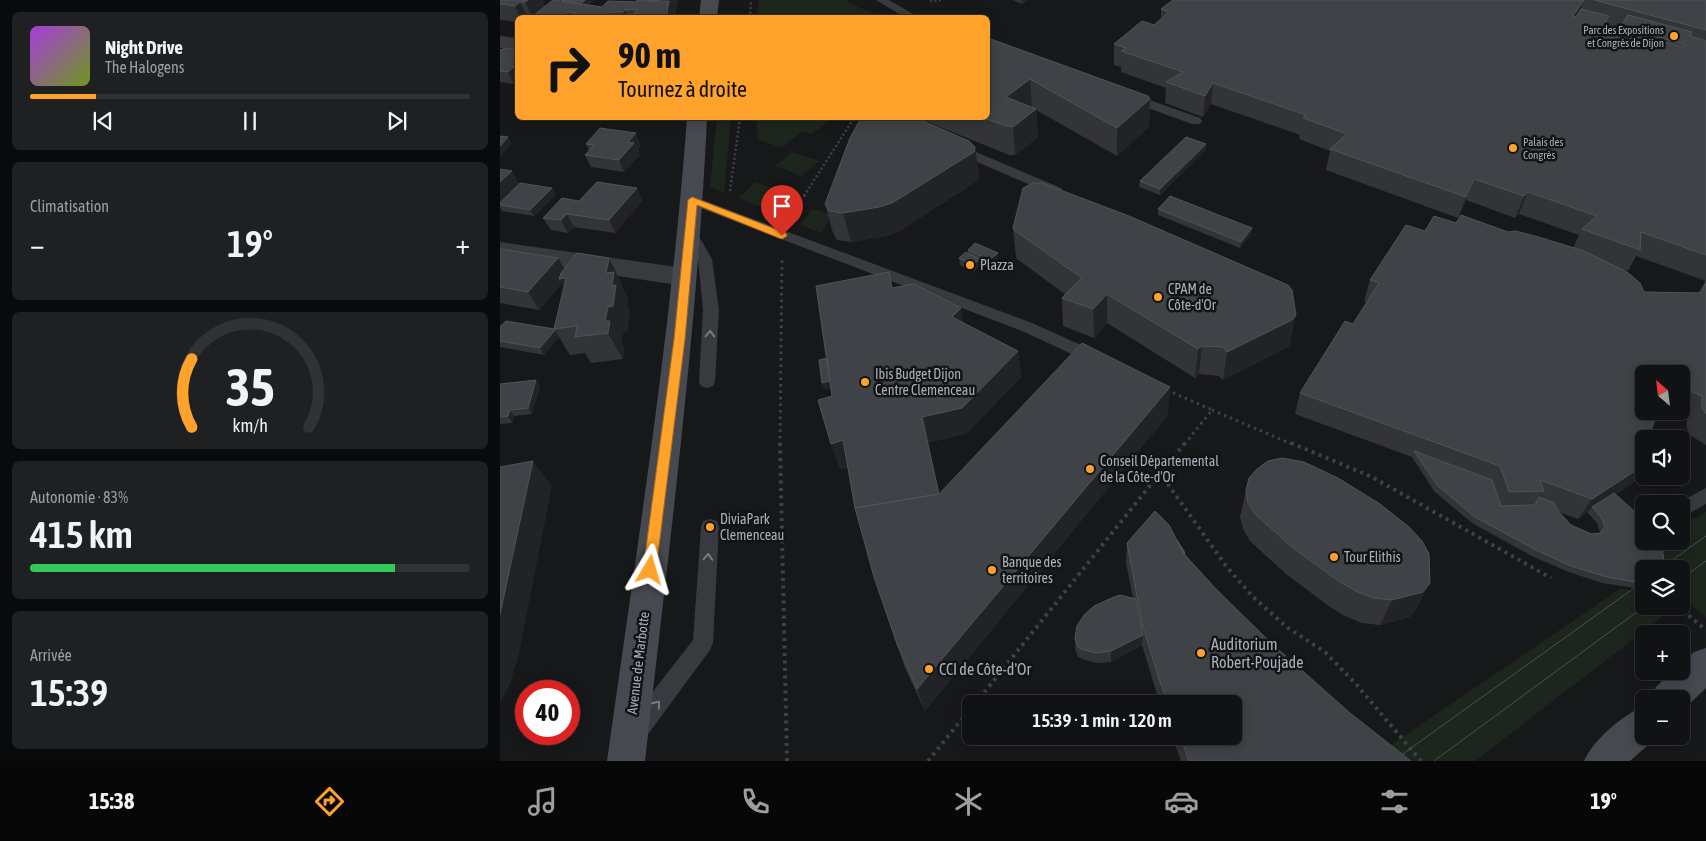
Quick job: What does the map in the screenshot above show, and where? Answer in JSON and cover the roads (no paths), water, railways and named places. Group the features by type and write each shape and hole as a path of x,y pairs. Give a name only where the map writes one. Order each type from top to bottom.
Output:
{"street":[{"path":"708,15 710,0"},
{"path":"500,42 515,44"},
{"name":"Avenue de Marbotte","path":"627,752 679,339 692,200 697,120"},
{"path":"500,250 684,277"},
{"path":"1679,690 1706,664"},
{"path":"1603,761 1635,732"}],"lane":[{"path":"881,0 909,15"},
{"path":"1114,91 1196,121"},
{"path":"942,141 1065,195"},
{"path":"692,200 782,236 1027,327 1108,364"},
{"path":"689,231 706,260 711,310 707,382"},
{"path":"1690,505 1706,495"},
{"path":"627,752 704,643 710,527"}],"tram line":[{"path":"1673,560 1706,536"},
{"path":"1690,573 1706,561"},
{"path":"1393,761 1635,587"},
{"path":"1434,761 1635,613"}],"place":[{"name":"Parc des Expositions et Congrès de Dijon","path":"1674,36"},
{"name":"Palais des Congrès","path":"1513,148"},
{"name":"Plazza","path":"970,265"},
{"name":"CPAM de Côte-d'Or","path":"1158,297"},
{"name":"Ibis Budget Dijon Centre Clemenceau","path":"865,382"},
{"name":"Conseil Départemental de la Côte-d'Or","path":"1090,469"},
{"name":"DiviaPark Clemenceau","path":"710,527"},
{"name":"Tour Elithis","path":"1334,557"},
{"name":"Banque des territoires","path":"992,570"},
{"name":"Auditorium Robert-Poujade","path":"1201,653"},
{"name":"CCI de Côte-d'Or","path":"929,669"}]}
